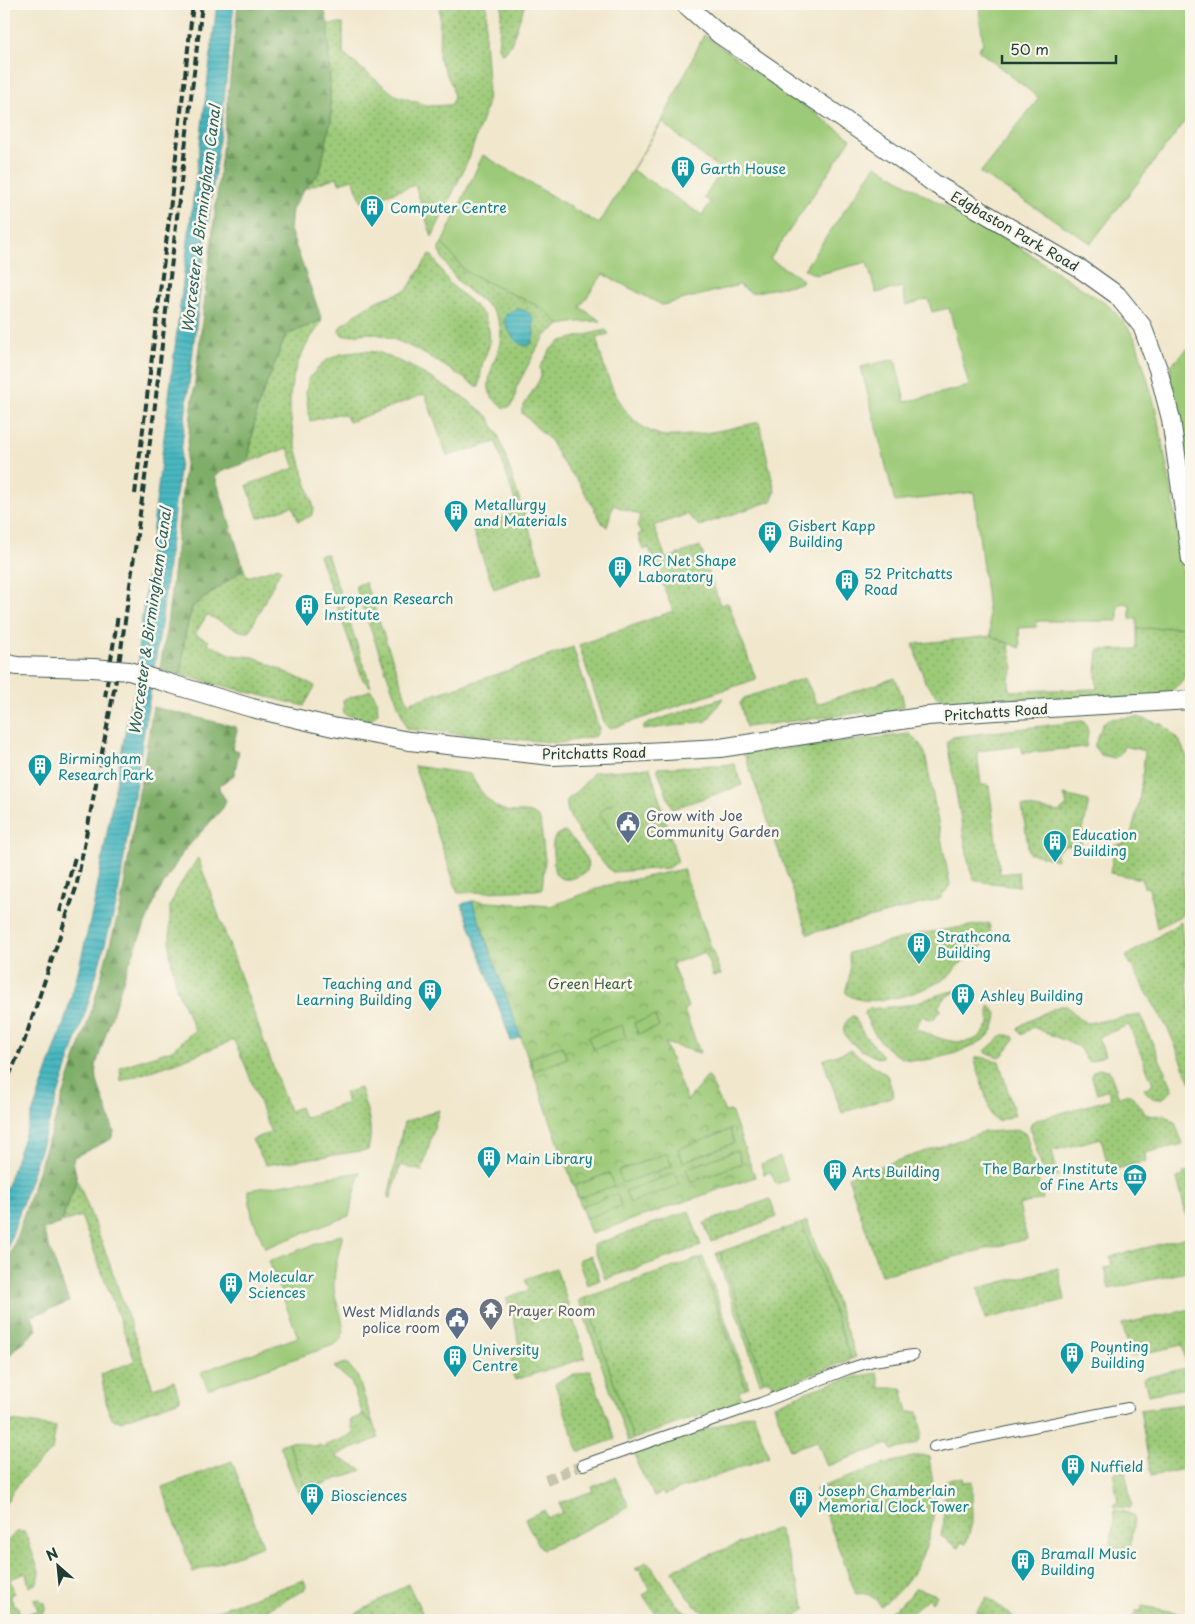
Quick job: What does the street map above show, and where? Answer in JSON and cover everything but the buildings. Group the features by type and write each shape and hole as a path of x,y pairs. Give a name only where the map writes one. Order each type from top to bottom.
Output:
{"street":[{"name":"Edgbaston Park Road","path":"685,4 719,34 894,154 934,184 1082,270 1118,295 1142,326 1158,370 1171,418 1191,560"},
{"name":"Pritchatts Road","path":"4,663 17,666 129,671 252,708 333,727 409,741 552,756 628,754 720,748 927,716 1191,700"},
{"path":"583,1465 761,1403 848,1369 873,1361 913,1355"},
{"path":"934,1447 1128,1408"}],"green space":[{"path":"238,4 323,4 328,24 331,120 320,172 305,188 292,209 290,230 322,320 286,335 257,408 248,462 220,472 215,476 244,569 192,607 185,636 181,675 159,674 172,587"},
{"path":"440,4 487,4 485,37 488,83 487,105 469,158 432,237 415,185 362,203 353,179 339,183 337,177 305,188 320,172 331,120 328,24 343,23 343,54 395,95 428,106 450,105 454,98 452,86 439,58"},
{"path":"502,4 525,4 511,44 504,53 500,52 498,47"},
{"path":"984,4 1191,4 1191,116 1091,243 980,173 1039,98 978,50 983,43 979,8"},
{"path":"704,35 851,139 770,259 803,280 801,283 751,293 739,285 662,305 603,274 580,307 601,321 560,325 544,309 466,272 442,243 483,155 599,224 632,170 702,215 711,202 704,198 722,170 662,122 633,168 662,121"},
{"path":"876,165 926,196 1008,240 1109,306 1126,325 1136,340 1155,406 1173,498 1190,626 1137,629 1137,619 1130,619 1130,605 1124,603 1118,606 1118,621 1037,621 1036,627 1019,628 1020,648 991,636 974,492 895,502 861,367 895,359 905,402 969,386 949,308 932,312 928,299 906,305 902,287 876,293 867,262 816,275 804,269"},
{"path":"442,243 466,272 544,309 560,325 546,335 539,345 516,388 515,399 511,406 504,408 492,397 489,389 491,372 500,344 500,326 497,318 488,306 458,281 439,252 439,247"},
{"path":"429,255 432,256 450,284 484,315 489,330 490,343 482,365 479,386 393,339 367,333 344,336 339,332 340,327 364,308 407,290"},
{"path":"322,320 308,343 294,374 290,408 299,459 314,509 311,516 298,521 293,506 258,518 247,485 295,468 288,448 248,462 257,408 286,335"},
{"path":"606,330 609,334 596,337 604,366 616,395 634,420 646,429 664,436 707,433 759,422 775,491 771,501 699,526 687,514 654,526 666,559 700,546 720,605 728,603 756,679 610,728 605,725 579,645 673,611 649,548 643,550 638,535 642,532 637,527 640,515 613,505 607,527 603,524 580,484 562,462 550,440 522,413 522,409 541,377 540,367 551,349 561,341"},
{"path":"1191,345 1191,494 1170,383 1171,365"},
{"path":"364,351 378,352 410,366 466,399 488,416 499,437 543,571 494,589 473,531 518,510 496,442 447,456 425,394 349,422 346,416 338,414 310,421 306,392 309,378 325,361 341,354"},
{"path":"327,554 371,687 363,680 319,555"},
{"path":"279,567 281,569 249,632 240,631 207,615 195,634 209,641 207,644 233,655 254,657 315,686 304,706 181,675 185,636 192,607 244,569 247,577"},
{"path":"365,582 408,703 573,647 599,729 596,736 559,743 407,729 355,586"},
{"path":"1190,626 1191,653 1185,676 1170,691 1158,696 1143,698 1010,700 955,703 937,696 925,682 913,644 991,636 1008,643 1014,668 1009,679 1009,691 1097,689 1098,650 1137,649 1137,629"},
{"path":"805,678 817,704 895,678 904,706 890,713 867,718 866,712 746,727 740,703 744,698"},
{"path":"371,690 377,700 378,713 369,721 344,714 343,700"},
{"path":"723,698 707,721 643,730 644,726 651,722"},
{"path":"153,707 236,727 237,730 232,749 239,751 234,775 220,785 219,790 226,800 223,808 183,852 157,895 126,971 96,1065 97,1081 114,1132 111,1139 74,1157 73,1161 77,1179 61,1223 43,1230 69,1302 32,1316 37,1330 4,1360 4,1274 93,1006 121,904"},
{"path":"1137,717 1164,725 1179,740 1187,757 1182,915 1157,928 1149,888 1144,887 1142,879 1110,873 1115,845 1129,842 1139,803 1145,751 1124,746 1120,755 1114,758 1101,755 1094,747 1103,723 1109,719"},
{"path":"1082,721 1086,724 1088,732 1086,747 1023,753 1021,746 977,751 981,785 989,785 1000,874 1018,872 1019,886 975,881 970,870 947,742 953,737"},
{"path":"910,734 925,753 950,885 940,899 808,934 744,753"},
{"path":"734,764 742,785 672,809 657,768"},
{"path":"414,766 470,774 481,791 500,809 537,816 540,820 545,860 542,889 458,893"},
{"path":"650,768 678,862 667,868 612,872 576,828 567,808 567,800 578,791 594,772"},
{"path":"1064,795 1089,801 1080,845 1064,846 1056,853 1057,860 1029,853 1022,806 1059,812 1067,805"},
{"path":"609,804 618,813 625,827 616,836 599,813"},
{"path":"565,832 582,852 588,864 587,871 569,879 564,879 556,874 554,867 554,839 558,834"},
{"path":"198,858 289,1111 300,1107 304,1118 347,1103 344,1093 360,1088 370,1126 368,1150 266,1165 252,1140 271,1133 234,1040 121,1081 120,1067 172,1050 195,1030 177,990 170,953 170,906 178,888"},
{"name":"Green Heart","path":"683,869 721,975 713,976 705,952 672,964 688,1007 684,1010 700,1053 665,1043 687,1101 708,1076 725,1112 731,1111 755,1177 591,1234 472,901 551,906 604,886"},
{"path":"1181,922 1191,1020 1191,1083 1169,1031 1126,956"},
{"path":"989,923 991,935 989,940 956,967 950,975 927,988 882,1000 856,998 846,993 849,979 849,953 918,934"},
{"path":"959,990 944,998 938,1007 941,1009 933,1020 922,1016 915,1028 947,1040 965,1042 980,1036 986,1029 989,1024 989,1005 997,1013 997,1016 993,1029 983,1040 974,1046 950,1055 925,1060 906,1059 899,1056 886,1047 876,1035 865,1014 868,1009 908,1005"},
{"path":"1060,1006 1067,1006 1081,1020 1087,1023 1140,1015 1172,1087 1172,1091 1164,1097 1157,1099 1150,1096 1144,1089 1153,1084 1129,1025 1098,1037 1105,1055 1090,1062 1086,1060 1079,1047 1033,1027 1022,1035 1019,1031 1018,1028 1020,1026"},
{"path":"655,1016 659,1027 638,1034 634,1023"},
{"path":"854,1016 863,1033 882,1057 878,1058 856,1047 845,1036 846,1023"},
{"path":"622,1025 626,1038 593,1049 588,1037"},
{"path":"1003,1035 1014,1037 1014,1040 1003,1055 999,1057 986,1053 985,1051"},
{"path":"562,1046 567,1058 534,1071 530,1058"},
{"path":"850,1050 887,1075 894,1096 842,1113 823,1060"},
{"path":"980,1057 999,1061 1015,1115 997,1121 992,1117 975,1061 976,1058"},
{"path":"1098,1069 1109,1070 1119,1097 1128,1094 1134,1098 1144,1113 1155,1116 1164,1114 1175,1123 1183,1144 1145,1153 1146,1161 1109,1171 1101,1138 1052,1151 1058,1176 1045,1179 1030,1128 1031,1123 1111,1099 1108,1090 1097,1094 1092,1073"},
{"path":"439,1110 422,1171 400,1165 391,1198 388,1198 404,1122"},
{"path":"730,1130 734,1143 683,1162 678,1149"},
{"path":"1019,1130 1026,1134 1043,1199 1019,1205 1027,1239 881,1275 848,1177 983,1132"},
{"path":"737,1150 742,1163 691,1182 686,1169"},
{"path":"667,1153 672,1166 622,1183 618,1171"},
{"path":"780,1157 788,1180 776,1184 771,1172 764,1174 761,1164"},
{"path":"1190,1171 1191,1235 1177,1178 1184,1176 1183,1173"},
{"path":"360,1172 349,1216 265,1248 252,1216 248,1190"},
{"path":"609,1173 614,1186 578,1198 574,1186"},
{"path":"675,1173 679,1185 630,1203 625,1191"},
{"path":"77,1179 105,1251 153,1388 174,1381 180,1400 120,1421 112,1419 107,1406 101,1374 135,1361 81,1216 61,1223"},
{"path":"617,1194 621,1206 586,1218 581,1206"},
{"path":"770,1199 777,1217 711,1242 704,1223"},
{"path":"689,1211 701,1246 605,1279 593,1245"},
{"path":"807,1221 856,1357 851,1359 802,1223"},
{"path":"802,1223 851,1359 774,1390 770,1380 764,1381 720,1252"},
{"path":"343,1234 334,1282 335,1296 343,1323 343,1333 340,1340 329,1346 208,1389 201,1372 298,1337 269,1261"},
{"path":"1191,1236 1191,1271 1109,1289 1105,1268 1112,1266 1110,1257"},
{"path":"720,1252 764,1381 760,1383 716,1253"},
{"path":"591,1255 600,1280 587,1285 578,1260"},
{"path":"703,1257 749,1387 746,1388 700,1258"},
{"path":"700,1258 746,1388 739,1391 742,1401 633,1439 585,1298"},
{"path":"556,1268 585,1358 515,1380 509,1365 519,1346 515,1323 506,1298 529,1290 525,1279"},
{"path":"1058,1268 1065,1300 985,1319 978,1288"},
{"path":"585,1298 633,1439 628,1441 579,1300"},
{"path":"1191,1309 1191,1387 1148,1395 1144,1378 1186,1368 1183,1345 1131,1356 1122,1324"},
{"path":"346,1363 357,1375 373,1423 362,1413 351,1382 334,1367"},
{"path":"590,1370 615,1439 579,1452 555,1384 562,1379"},
{"path":"877,1373 880,1388 902,1388 908,1412 918,1412 921,1437 916,1444 892,1450 888,1444 827,1466 817,1441 790,1450 774,1405 812,1390"},
{"path":"1191,1403 1191,1462 1188,1463 1189,1468 1151,1476 1140,1410"},
{"path":"753,1413 769,1457 664,1495 663,1492 654,1496 638,1466 635,1454"},
{"path":"363,1415 373,1423 379,1438 335,1456 362,1470 306,1490 288,1442 292,1441 311,1446 320,1445 321,1447 354,1434 350,1420"},
{"path":"4,1420 56,1427 52,1451 25,1476 4,1506"},
{"path":"288,1442 306,1490 298,1493 280,1445"},
{"path":"921,1455 929,1457 933,1488 934,1507 929,1536 925,1550 911,1575 903,1586 881,1606 870,1596 856,1594 816,1489 888,1463"},
{"path":"232,1461 263,1546 193,1572 162,1487"},
{"path":"1125,1471 1132,1505 1130,1508 1115,1507 1114,1503 1118,1502 1113,1473"},
{"path":"615,1477 629,1506 619,1511 620,1513 542,1550 525,1519 544,1510 548,1518 562,1513 560,1503 593,1491 592,1487"},
{"path":"963,1477 964,1482 972,1481 972,1523 966,1544 961,1542 958,1548 941,1536 944,1522 944,1481"},
{"path":"1115,1510 1132,1514 1134,1520 1130,1546 1110,1549"},
{"path":"776,1529 779,1530 806,1609 792,1620 717,1620 700,1610 688,1598 673,1571"},
{"path":"16,1532 25,1532 40,1574 37,1583 29,1587 26,1573 10,1579 14,1593 10,1595 14,1606 17,1605 21,1616 38,1610 34,1600 40,1599 45,1604 45,1610 42,1615 31,1620 4,1620 4,1545"},
{"path":"646,1562 649,1563 676,1604 696,1620 660,1620 643,1595 650,1591 640,1569 636,1570 636,1568"},
{"path":"304,1580 306,1586 304,1590 248,1620 189,1620"},
{"path":"408,1584 426,1620 345,1620"},
{"path":"916,1588 937,1595 932,1602 928,1598 903,1620 890,1620 886,1615 908,1598"},
{"path":"987,1597 1017,1620 988,1620 976,1612"},
{"path":"1142,1606 1191,1615 1191,1620 1131,1620 1136,1611 1141,1611"}],"water":[{"name":"Worcester & Birmingham Canal","path":"217,4 234,4 223,110 161,625 117,902 88,1004 4,1259 4,1194 64,1023 79,968 95,900 130,705 138,679 138,650"},
{"path":"518,309 527,311 533,317 534,335 531,344 525,346 514,339 504,320 507,313"},
{"path":"472,901 521,1037 511,1041 462,904"}],"tunnel":[{"path":"546,1480 583,1465"}],"railway":[{"path":"135,494 193,4"},
{"path":"4,1087 24,1042 76,888 119,664 154,413 202,4"},
{"path":"105,697 118,615"},
{"path":"60,912 75,857"}],"place":[{"name":"Garth House","path":"683,189"},
{"name":"Computer Centre","path":"372,228"},
{"name":"Metallurgy and Materials","path":"456,533"},
{"name":"Gisbert Kapp Building","path":"770,554"},
{"name":"IRC Net Shape Laboratory","path":"620,589"},
{"name":"52 Pritchatts Road","path":"847,602"},
{"name":"European Research Institute","path":"307,627"},
{"name":"Birmingham Research Park","path":"40,787"},
{"name":"Grow with Joe Community Garden","path":"628,844"},
{"name":"Education Building","path":"1055,863"},
{"name":"Strathcona Building","path":"919,965"},
{"name":"Teaching and Learning Building","path":"430,1012"},
{"name":"Ashley Building","path":"963,1016"},
{"name":"Main Library","path":"489,1179"},
{"name":"Arts Building","path":"835,1192"},
{"name":"The Barber Institute of Fine Arts","path":"1135,1197"},
{"name":"Molecular Sciences","path":"231,1305"},
{"name":"Prayer Room","path":"491,1331"},
{"name":"West Midlands police room","path":"457,1340"},
{"name":"Poynting Building","path":"1072,1375"},
{"name":"University Centre","path":"455,1378"},
{"name":"Nuffield","path":"1073,1487"},
{"name":"Biosciences","path":"312,1516"},
{"name":"Joseph Chamberlain Memorial Clock Tower","path":"801,1519"},
{"name":"Bramall Music Building","path":"1023,1582"}]}
